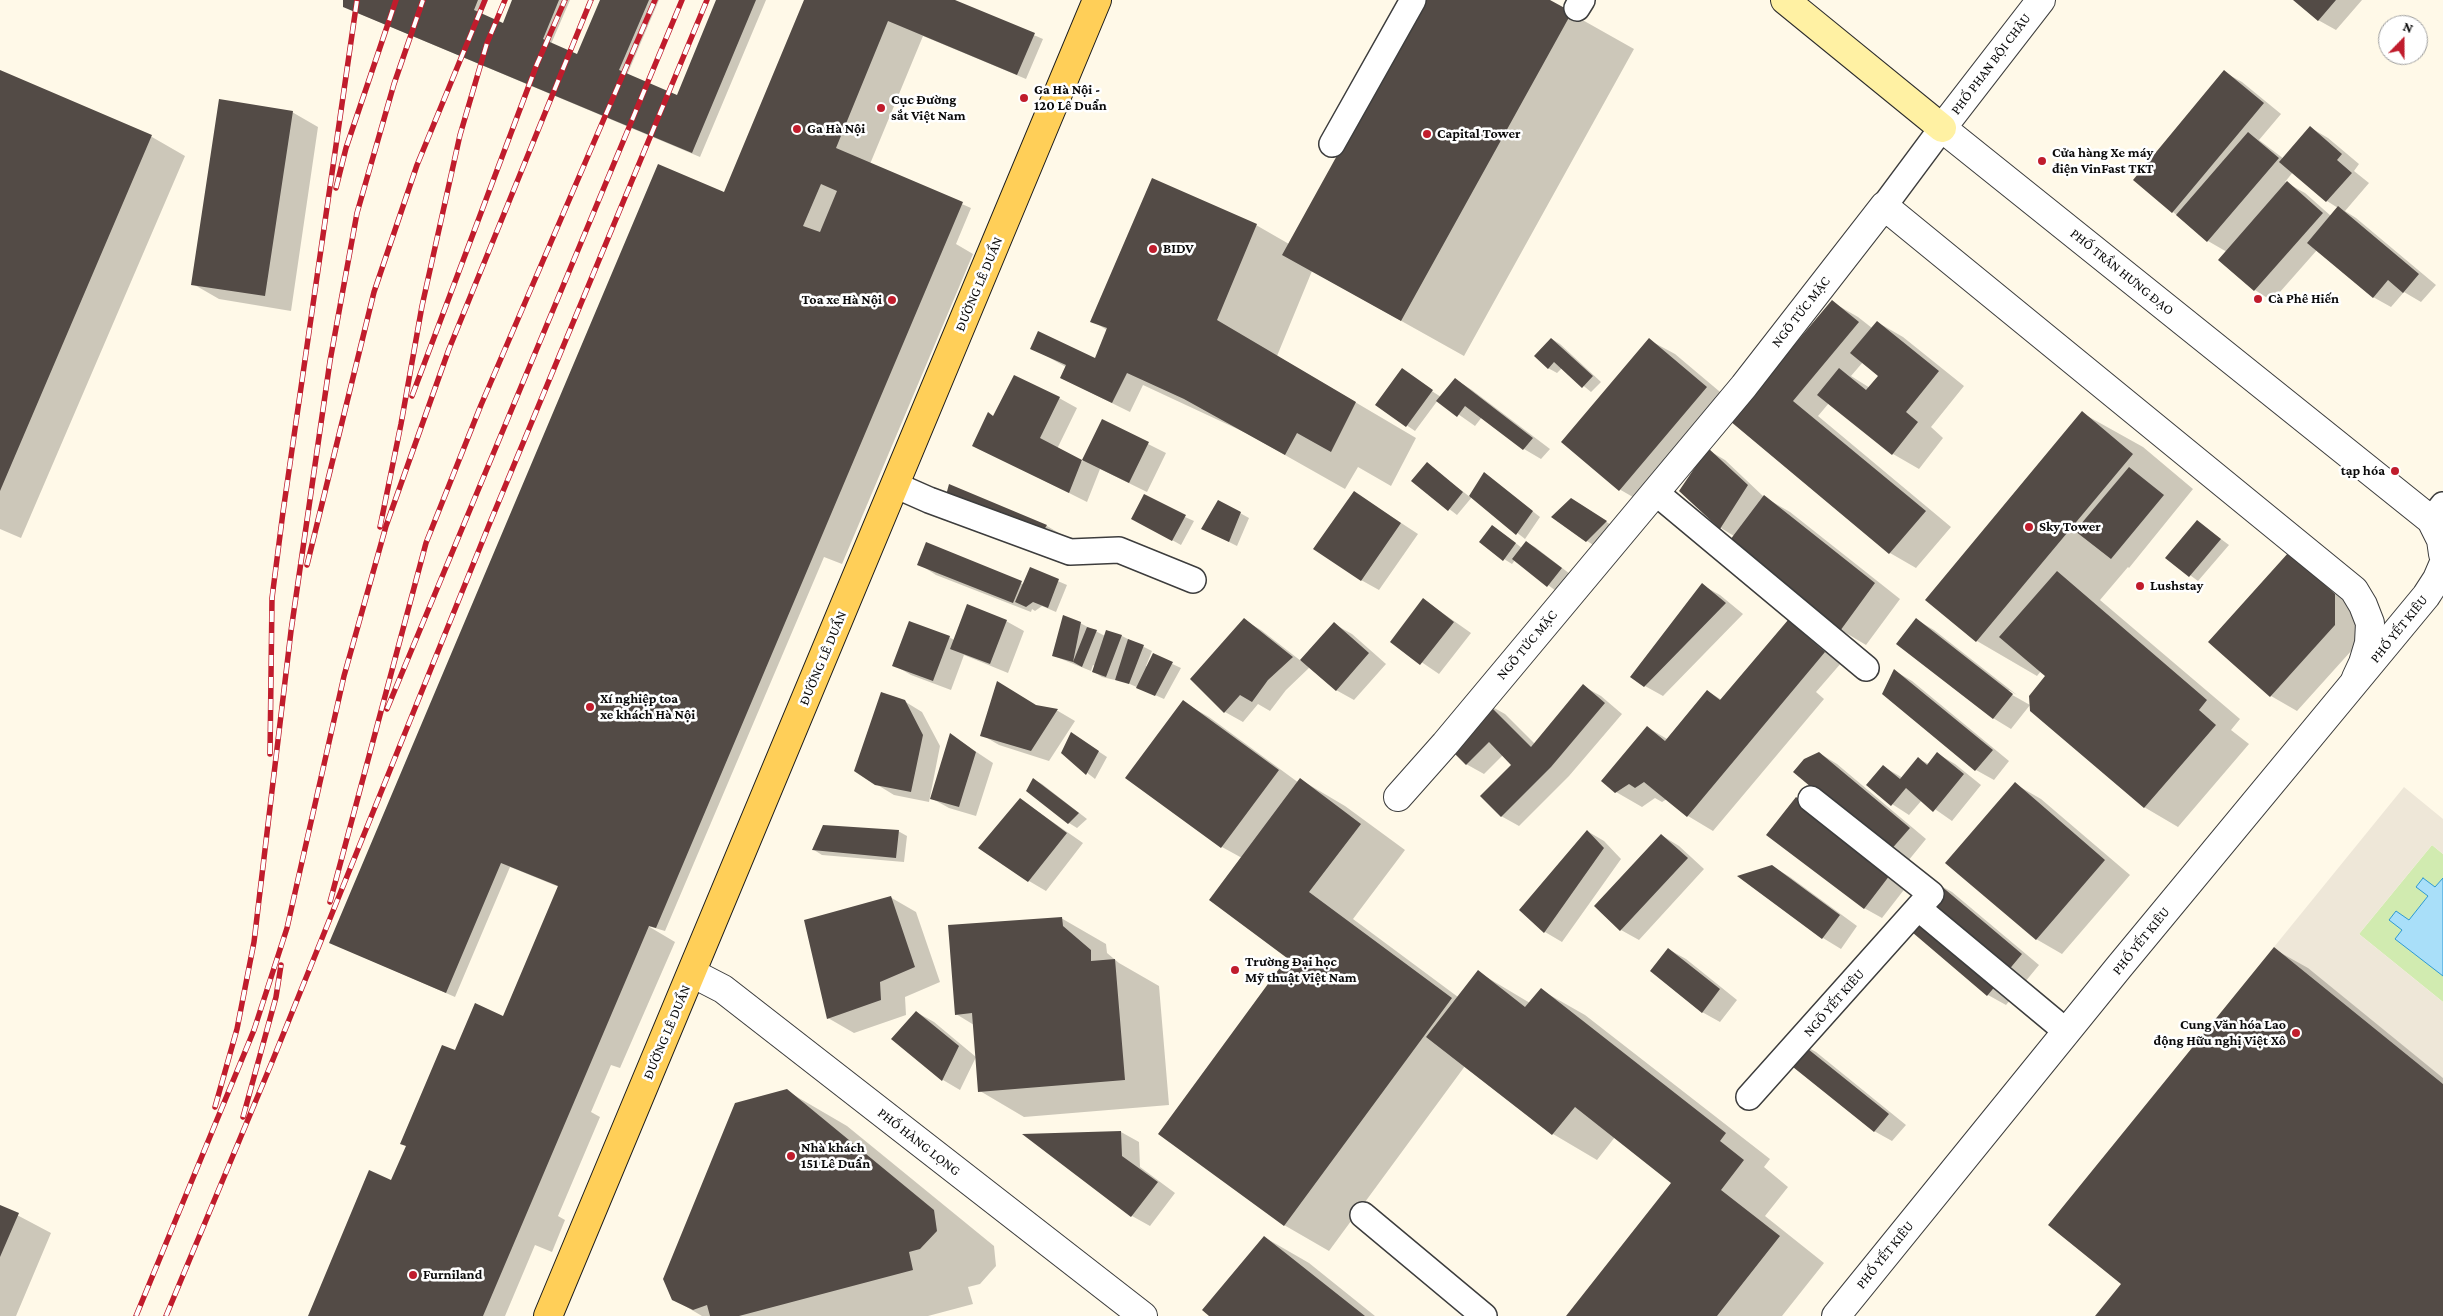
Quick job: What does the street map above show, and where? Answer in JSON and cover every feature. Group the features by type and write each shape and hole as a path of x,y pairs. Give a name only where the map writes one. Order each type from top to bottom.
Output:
{"main road":[{"name":"ĐƯỜNG LÊ DUẨN","path":"548,1316 1097,0"},
{"name":"PHỐ TRẦN HƯNG ĐẠO","path":"1785,0 1942,128"}],"street":[{"name":"PHỐ PHAN BỘI CHÂU","path":"1942,128 2041,0"},
{"name":"PHỐ TRẦN HƯNG ĐẠO","path":"1942,128 2437,512 2443,554"},
{"name":"NGÕ TỨC MẶC","path":"1398,797 1445,744 1744,386 1884,206"},
{"path":"1884,206 2354,590 2363,605 2370,623 2369,643 2363,663 2354,682"},
{"name":"PHỐ YẾT KIÊU","path":"1836,1316 2426,596 2443,565"},
{"name":"PHỐ HÀNG LỌNG","path":"692,974 722,989 1144,1316"}],"lane":[{"path":"1332,144 1413,0"},
{"name":"NGÕ TỨC MẶC","path":"1884,206 1942,128"},
{"path":"895,484 929,500 1070,552 1119,550 1193,580"},
{"path":"1654,492 1866,668"},
{"name":"NGÕ YẾT KIÊU","path":"1749,1097 1931,894 1812,799"},
{"path":"1918,908 2067,1032"},
{"path":"1363,1215 1484,1316"}],"green space":[{"path":"2432,845 2443,854 2443,1002 2359,934"}],"shaded area":[{"path":"2404,787 2443,819 2443,854 2432,845 2359,934 2443,1002 2443,1084 2274,947"}],"water":[{"path":"2423,878 2435,887 2443,878 2443,976 2395,939 2402,930 2389,920 2396,911 2409,920 2428,896 2416,887"}],"building":[{"path":"343,0 478,0 474,10 503,23 512,0 559,0 543,39 577,54 600,0 649,0 619,70 677,95 716,0 756,0 692,153 343,7"},
{"name":"Xí nghiệp toa xe khách Hà Nội","path":"804,0 955,0 1035,33 1017,75 888,21 836,148 963,202 656,928 649,926 483,1316 308,1316 369,1170 391,1180 406,1146 400,1144 442,1045 455,1050 475,1003 503,1016 558,886 501,863 446,993 329,943 658,164 724,192","holes":["821,184 837,191 820,232 803,226"]},
{"name":"Capital Tower","path":"1423,0 1550,0 1572,12 1401,321 1282,255"},
{"path":"2293,0 2336,0 2318,21"},
{"path":"0,70 152,135 0,491"},
{"path":"2224,70 2264,103 2172,213 2133,180"},
{"path":"219,99 293,111 265,296 191,285"},
{"path":"2310,126 2342,154 2337,160 2352,173 2326,202 2279,162"},
{"path":"2248,132 2279,158 2207,242 2176,215"},
{"path":"1152,178 1257,224 1217,320 1356,402 1331,452 1297,433 1285,455 1184,399 1127,373 1112,403 1060,378 1066,365 1030,349 1038,331 1095,358 1107,328 1090,322"},
{"path":"2287,181 2323,213 2254,291 2218,260"},
{"path":"2338,206 2419,274 2403,293 2388,280 2373,298 2307,243"},
{"path":"1832,300 1859,322 1793,401 1926,511 1889,554 1730,421"},
{"path":"1877,321 1939,371 1906,412 1918,422 1892,455 1817,395 1839,368 1866,390 1878,376 1850,353"},
{"path":"1551,338 1593,376 1582,388 1554,362 1548,369 1534,356"},
{"path":"1649,338 1707,387 1619,491 1561,442"},
{"path":"1402,368 1433,390 1406,427 1375,405"},
{"path":"1014,375 1060,397 1040,438 1082,460 1069,493 972,446 988,412 993,416"},
{"path":"1455,378 1533,438 1523,450 1465,406 1457,417 1436,401"},
{"name":"Sky Tower","path":"2082,411 2133,454 1976,642 1925,600"},
{"path":"1102,419 1149,442 1129,483 1082,460"},
{"path":"1708,448 1748,485 1720,529 1679,491"},
{"path":"1427,462 1463,492 1448,511 1411,481"},
{"path":"2129,467 2164,495 2111,559 2075,531"},
{"path":"1484,472 1533,511 1516,535 1469,496"},
{"path":"949,484 1047,525 1031,550 941,514"},
{"path":"1354,491 1401,523 1361,581 1313,549"},
{"path":"1144,494 1186,515 1172,541 1131,519"},
{"path":"1764,495 1875,583 1840,631 1727,544"},
{"path":"1571,498 1607,521 1586,542 1551,517"},
{"path":"1218,500 1241,512 1229,542 1201,529"},
{"path":"2197,520 2221,539 2189,577 2165,558"},
{"path":"1492,525 1516,543 1503,561 1479,542"},
{"path":"1526,541 1562,568 1547,587 1512,559"},
{"path":"926,542 1022,581 1013,603 917,565"},
{"path":"2289,552 2335,594 2335,625 2270,697 2208,642"},
{"path":"1030,567 1059,579 1048,608 1033,602 1026,607 1015,602"},
{"path":"2057,571 2207,700 2199,710 2216,725 2144,808 2030,711 2029,696 2045,676 1999,637"},
{"path":"1702,583 1726,603 1644,687 1630,677"},
{"path":"1423,598 1454,622 1420,665 1390,642"},
{"path":"967,604 1007,620 990,664 950,649"},
{"path":"1063,615 1081,622 1073,662 1052,656"},
{"path":"1244,618 1293,657 1268,680 1252,702 1240,695 1224,713 1190,679"},
{"path":"1916,618 2013,694 1993,719 1896,644"},
{"path":"1788,620 1825,652 1687,817 1644,782 1635,788 1629,784 1615,793 1601,781 1647,726 1665,741 1707,690 1720,700"},
{"path":"909,621 950,636 933,681 892,666"},
{"path":"1334,622 1369,653 1336,691 1300,660"},
{"path":"1087,627 1097,630 1082,667 1073,662"},
{"path":"1106,630 1122,635 1106,677 1092,672"},
{"path":"1128,639 1144,645 1129,684 1115,680"},
{"path":"1153,653 1173,662 1155,696 1136,688"},
{"path":"1894,669 1993,750 1975,771 1882,694"},
{"path":"997,681 1036,705 1058,709 1031,751 980,736"},
{"path":"1583,684 1605,703 1551,767 1501,817 1480,796 1511,765 1489,742 1466,765 1445,744 1487,703 1531,747"},
{"path":"881,692 905,700 923,735 911,792 875,785 854,771"},
{"path":"1183,700 1279,770 1221,848 1125,778"},
{"path":"1071,732 1099,751 1086,775 1061,753"},
{"path":"950,733 976,752 959,807 930,799"},
{"path":"1819,752 1910,828 1889,852 1793,772 1804,759"},
{"path":"1937,752 1964,774 1933,812 1906,788 1891,806 1866,785 1883,765 1900,779 1918,757 1927,765"},
{"path":"1033,778 1079,813 1068,824 1026,791"},
{"path":"1300,778 1361,824 1309,892 1452,998 1284,1226 1158,1134 1287,958 1209,900"},
{"path":"2015,782 2105,860 2036,940 1945,863"},
{"path":"1796,797 1893,871 1864,909 1766,835"},
{"path":"1020,798 1067,833 1028,882 978,848"},
{"path":"823,825 899,830 896,858 812,850"},
{"path":"1587,830 1604,848 1544,933 1519,910"},
{"path":"1661,834 1688,858 1620,931 1594,906"},
{"path":"1772,865 1840,915 1822,939 1737,876"},
{"path":"1934,880 2022,954 1987,996 1899,921"},
{"path":"891,896 915,967 880,982 881,1000 827,1019 804,920"},
{"path":"1062,917 1063,926 1091,950 1091,961 1115,959 1125,1080 978,1092 972,1013 955,1015 948,925"},
{"path":"2274,947 2443,1084 2443,1316 2095,1316 2121,1284 2048,1225"},
{"path":"1668,948 1720,989 1702,1013 1650,971"},
{"path":"1478,970 1525,1007 1541,988 1726,1133 1720,1141 1744,1160 1721,1190 1780,1236 1717,1316 1566,1316 1671,1183 1575,1107 1552,1135 1426,1037"},
{"path":"916,1011 959,1046 942,1081 891,1039"},
{"path":"1798,1041 1889,1114 1874,1132 1783,1059"},
{"name":"Nhà khách 151 Lê Duẩn","path":"787,1089 934,1210 937,1231 920,1249 909,1252 913,1270 739,1316 710,1316 707,1305 693,1310 672,1300 663,1279 735,1103"},
{"path":"1121,1131 1122,1156 1158,1182 1131,1217 1022,1134"},
{"path":"0,1205 19,1213 0,1257"},
{"path":"1264,1236 1365,1316 1209,1316 1202,1310"}],"railway":[{"path":"270,754 272,598 357,0"},
{"path":"336,188 346,148 396,0"},
{"path":"215,1107 237,1029 254,942 291,631 330,361 357,213 394,84 423,0"},
{"path":"307,565 374,292 417,165 485,0"},
{"path":"380,527 422,306 460,135 487,43 505,0"},
{"path":"412,396 537,64 565,0"},
{"path":"136,1316 254,1030 287,928 344,676 386,526 449,349 591,0"},
{"path":"330,902 426,543 481,405 655,0"},
{"path":"387,709 682,0"},
{"path":"166,1316 272,1062 489,525 707,0"},
{"path":"243,1117 276,997 281,965"}],"place":[{"name":"Ga Hà Nội - 120 Lê Duẩn","path":"1024,98"},
{"name":"Cục Đường sắt Việt Nam","path":"881,108"},
{"name":"Ga Hà Nội","path":"797,129"},
{"name":"Capital Tower","path":"1427,134"},
{"name":"Cửa hàng Xe máy điện VinFast TKT","path":"2042,161"},
{"name":"BIDV","path":"1153,249"},
{"name":"Cà Phê Hiến","path":"2258,299"},
{"name":"Toa xe Hà Nội","path":"892,300"},
{"name":"tạp hóa","path":"2395,471"},
{"name":"Sky Tower","path":"2029,527"},
{"name":"Lushstay","path":"2140,586"},
{"name":"Xí nghiệp toa xe khách Hà Nội","path":"590,707"},
{"name":"Trường Đại học Mỹ thuật Việt Nam","path":"1235,970"},
{"name":"Cung Văn hóa Lao động Hữu nghị Việt Xô","path":"2296,1033"},
{"name":"Nhà khách 151 Lê Duẩn","path":"791,1156"},
{"name":"Furniland","path":"413,1275"}]}
